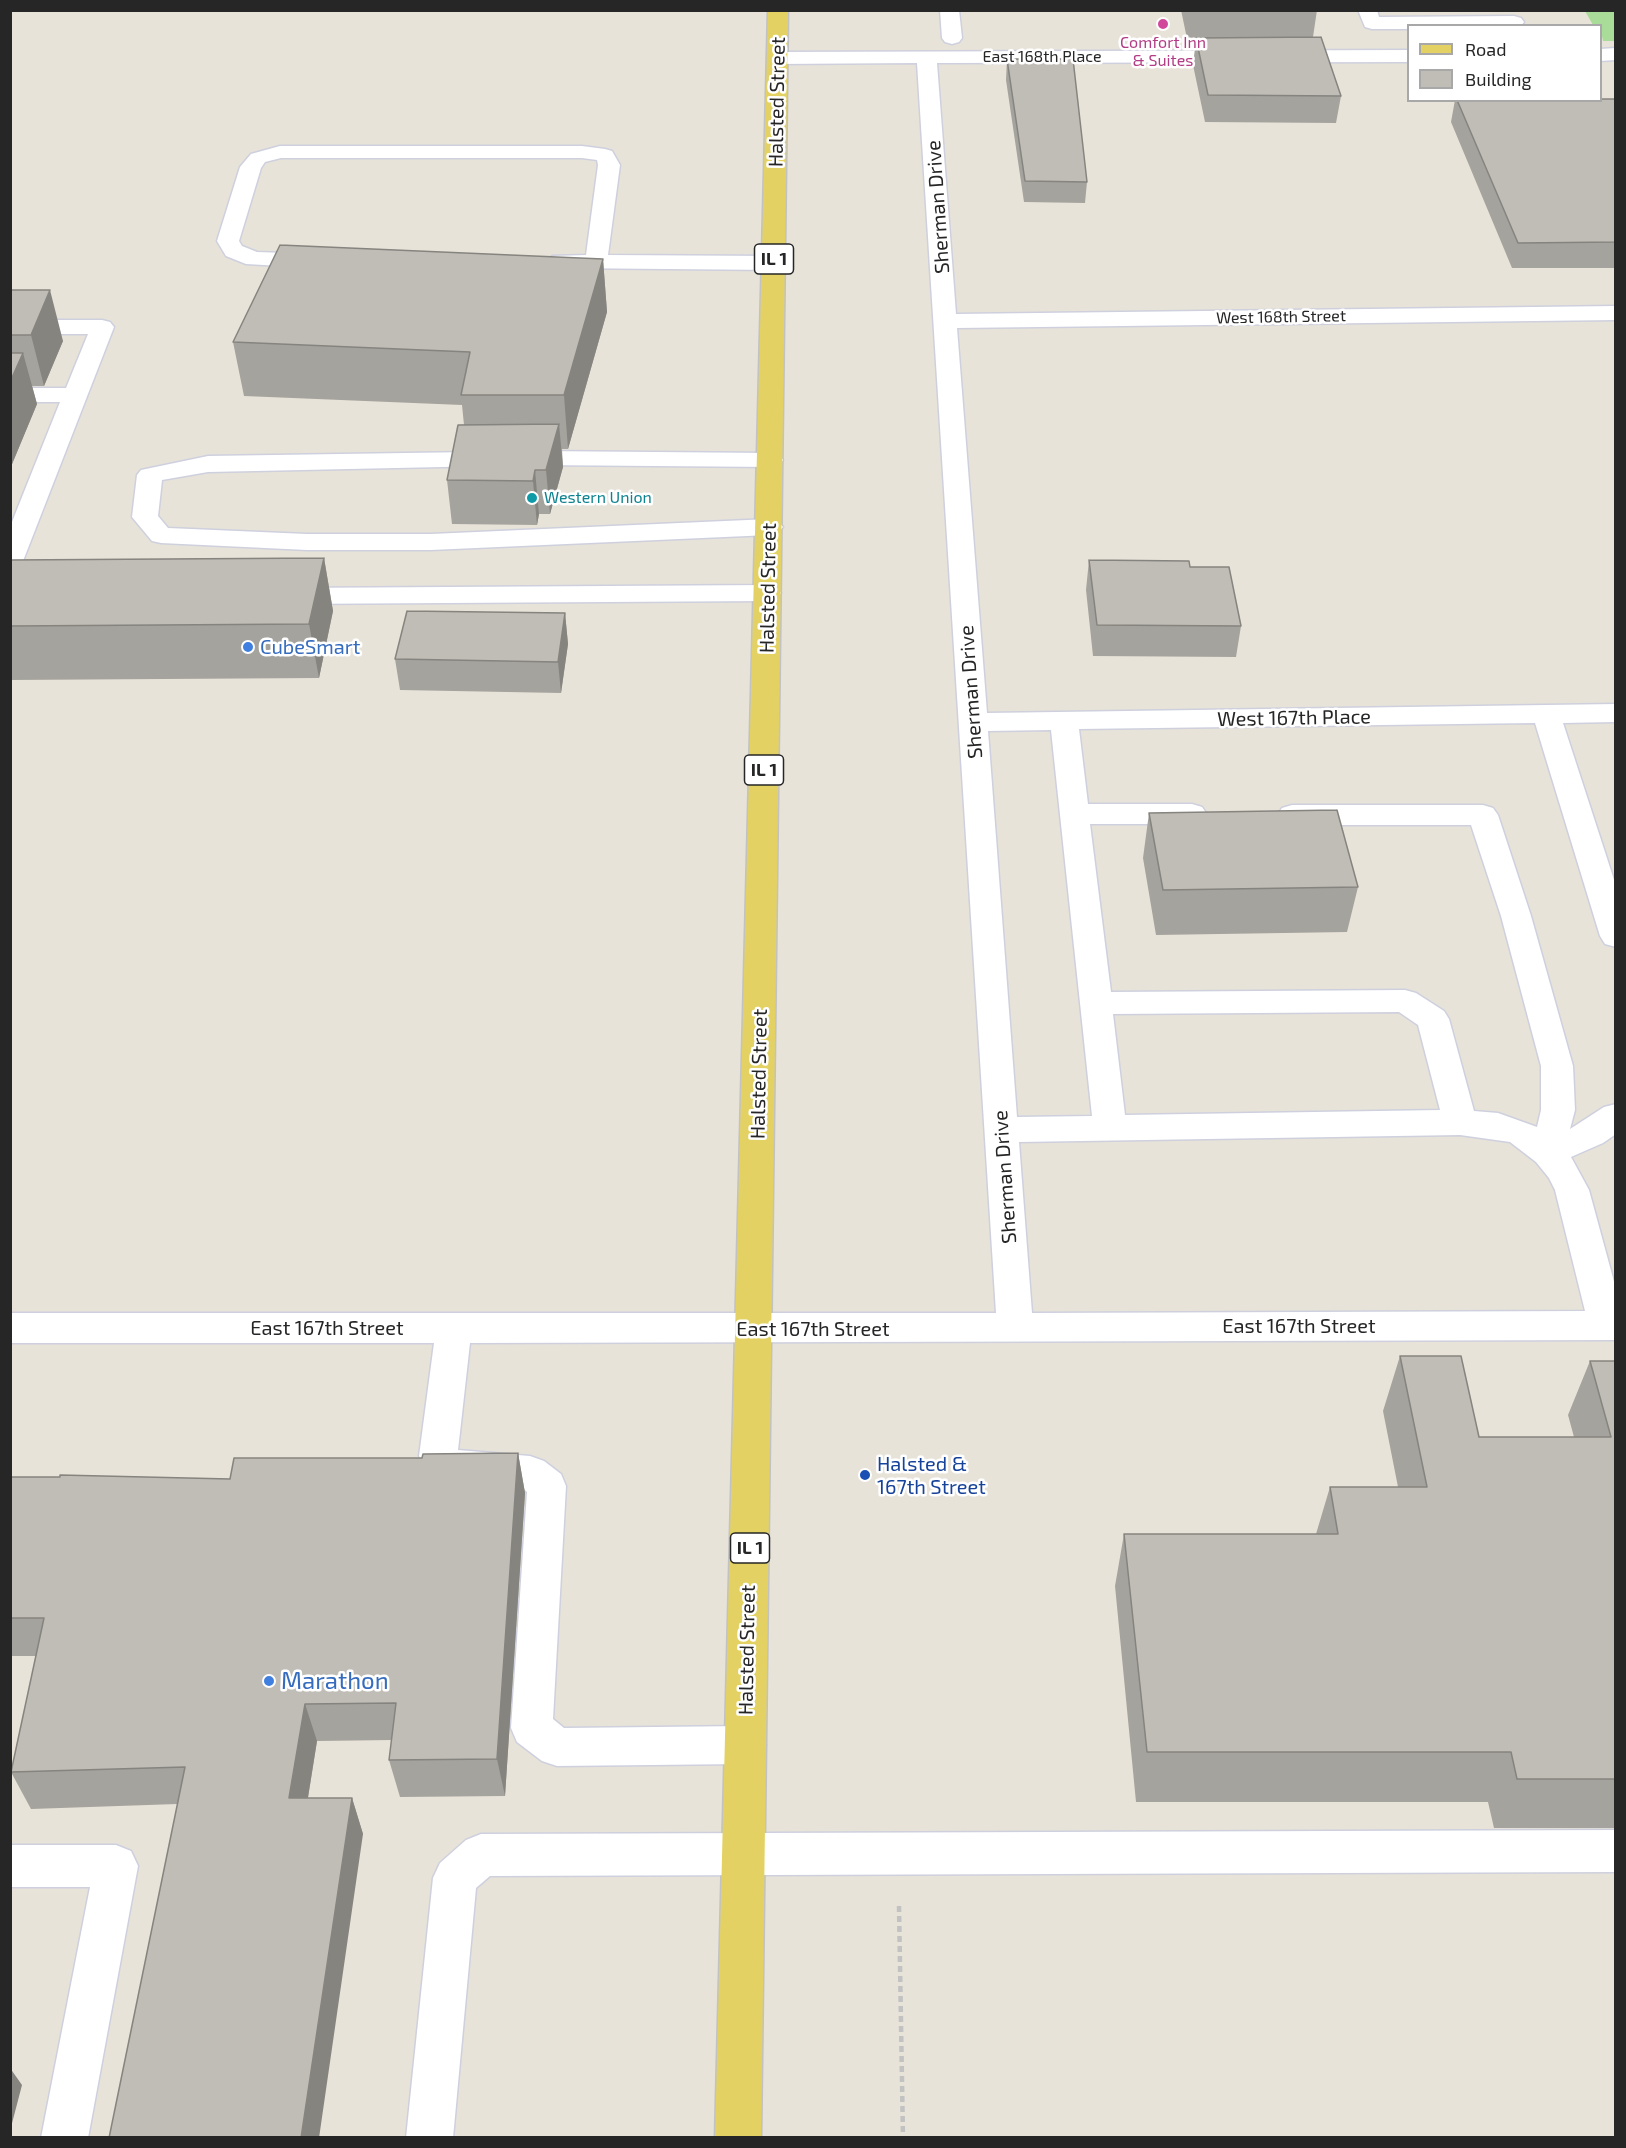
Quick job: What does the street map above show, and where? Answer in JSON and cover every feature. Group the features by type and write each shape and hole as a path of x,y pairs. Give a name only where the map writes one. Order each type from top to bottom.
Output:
{"main road":[{"name":"Halsted Street","path":"738,2138 778,10"}],"street":[{"path":"949,10 952,38"},
{"path":"1366,10 1372,23 1514,22"},
{"name":"East 168th Place","path":"777,58 1407,56"},
{"name":"Sherman Drive","path":"927,58 1015,1327"},
{"path":"341,261 254,259 234,251 228,241 251,167 258,158 280,152 582,152 605,155 609,165 596,261"},
{"path":"538,261 774,263"},
{"name":"West 168th Street","path":"945,321 1616,313"},
{"path":"10,327 102,327 10,561"},
{"path":"10,395 75,395"},
{"path":"770,527 431,542 307,542 161,535 145,517 150,476 208,464 537,458 771,460"},
{"path":"10,490 38,490"},
{"path":"258,596 768,593"},
{"name":"West 167th Place","path":"973,722 1616,713"},
{"path":"1546,714 1616,936"},
{"path":"1064,721 1110,1128"},
{"path":"1075,814 1215,814"},
{"path":"1262,814 1484,815 1557,1066 1558,1110 1548,1153"},
{"path":"1096,1003 1405,1001 1433,1018 1460,1122"},
{"path":"1548,1153 1591,1134 1616,1116"},
{"path":"1002,1130 1460,1122 1498,1126 1522,1133 1548,1153 1563,1171 1572,1190 1611,1325"},
{"name":"East 167th Street","path":"10,1328 755,1329 1611,1325"},
{"path":"454,1328 438,1456 450,1467 530,1472 547,1486 532,1728 557,1747 745,1745"},
{"path":"429,2138 455,1878 481,1855 1616,1851"},
{"path":"10,1866 116,1866 64,2138"}],"path":[{"path":"899,1899 903,2138"}],"green space":[{"path":"1585,11 1615,11 1615,41 1603,41 1602,24 1592,24"}],"building":[{"path":"1321,37 1341,96 1208,95 1196,38"},
{"path":"1007,59 1073,59 1087,182 1025,181"},
{"path":"1602,99 1616,99 1616,242 1518,243 1458,102 1602,102"},
{"path":"280,245 603,259 564,395 461,395 470,352 233,342"},
{"path":"10,290 50,290 31,335 10,335"},
{"path":"10,353 23,353 10,382"},
{"path":"559,424 546,470 535,470 533,481 447,480 458,425"},
{"path":"324,558 309,624 10,626 10,560"},
{"path":"1089,560 1189,561 1190,567 1229,567 1241,626 1097,625"},
{"path":"407,611 565,613 558,662 395,659"},
{"path":"1337,810 1358,887 1163,890 1149,813"},
{"path":"1400,1356 1461,1356 1479,1437 1611,1437 1590,1361 1616,1361 1616,1779 1517,1779 1511,1752 1147,1752 1124,1534 1338,1534 1330,1487 1427,1487"},
{"path":"518,1453 497,1759 389,1760 396,1703 305,1704 289,1798 352,1798 301,2138 109,2138 185,1767 11,1772 44,1618 10,1618 10,1477 60,1477 60,1475 230,1479 234,1458 422,1458 423,1454"}],"place":[{"name":"Comfort Inn & Suites","path":"1163,24"},
{"name":"Western Union","path":"532,498"},
{"name":"CubeSmart","path":"248,647"},
{"name":"Halsted & 167th Street","path":"865,1475"},
{"name":"Marathon","path":"269,1681"}]}
